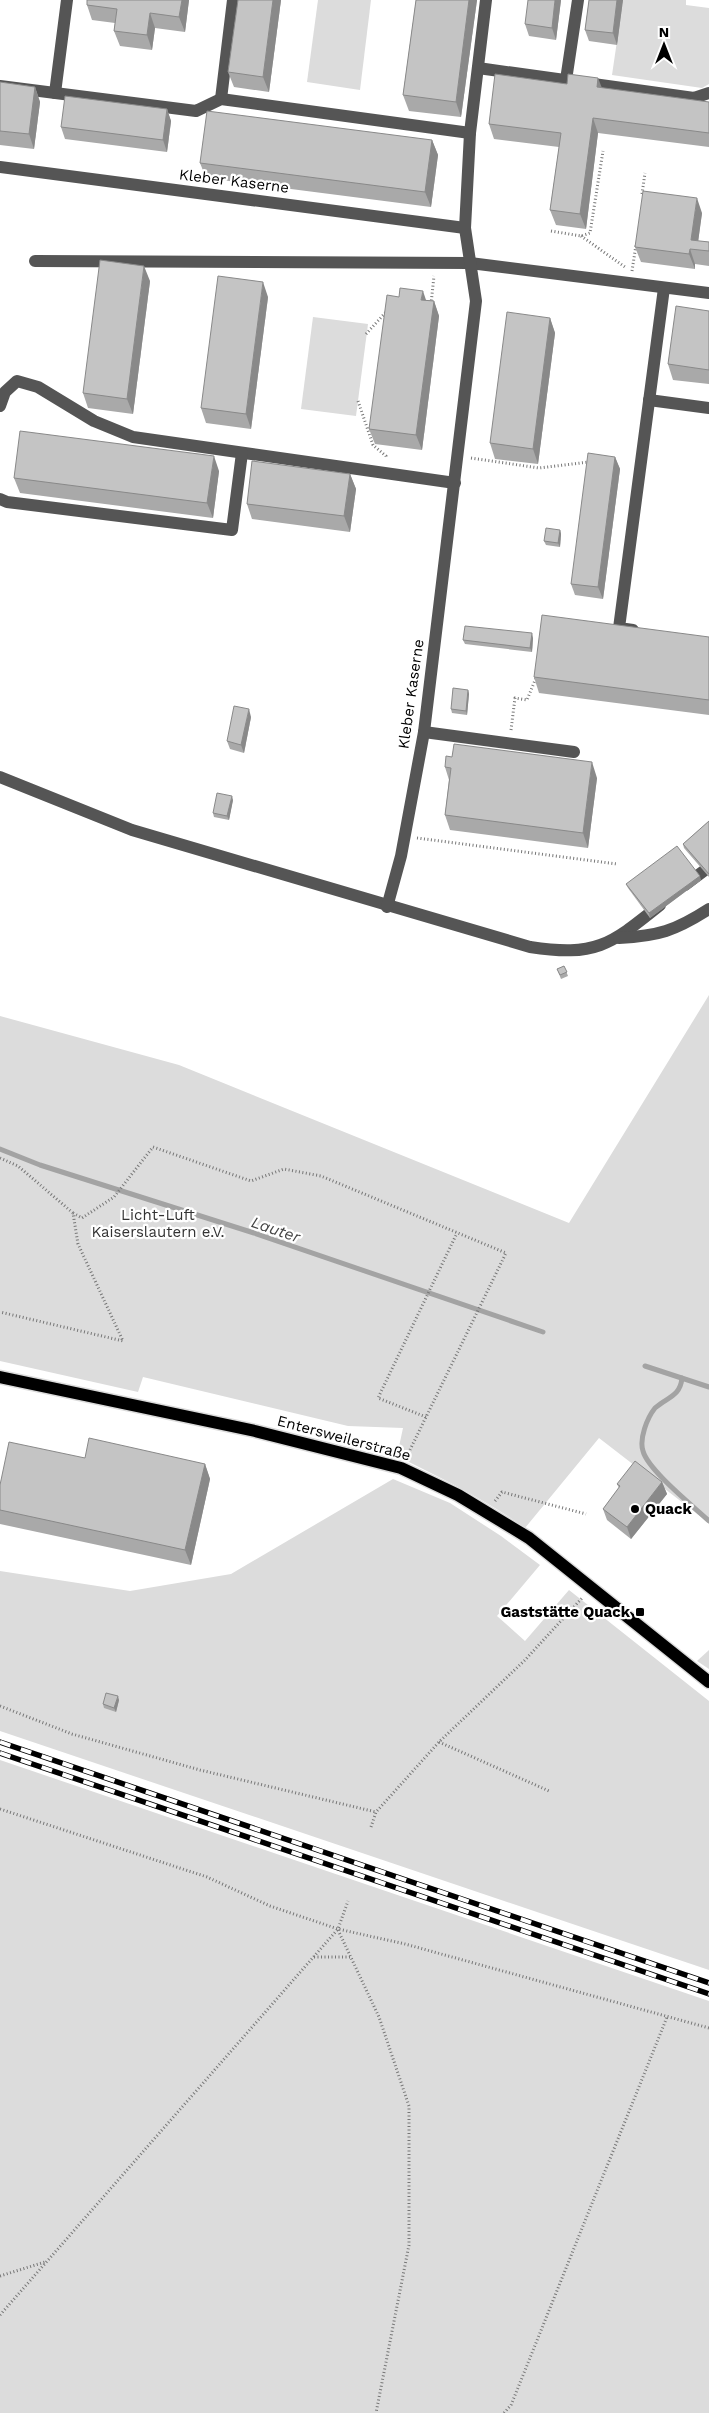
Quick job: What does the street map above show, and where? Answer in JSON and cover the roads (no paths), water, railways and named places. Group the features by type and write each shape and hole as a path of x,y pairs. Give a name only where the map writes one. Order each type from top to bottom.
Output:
{"main road":[{"name":"Entersweilerstraße","path":"0,1377 255,1431 401,1468 458,1495 529,1538 709,1682"}],"lane":[{"path":"55,93 66,0"},
{"path":"221,99 233,0"},
{"name":"Kleber Kaserne","path":"387,907 404,836 424,732 476,301 465,228 470,134 486,0"},
{"path":"566,80 578,0"},
{"path":"478,68 694,98 709,93"},
{"path":"0,86 196,112 221,99 470,134"},
{"name":"Kleber Kaserne","path":"0,167 465,228"},
{"path":"35,261 470,263 709,293"},
{"path":"643,631 619,628 664,288"},
{"path":"0,406 5,392 17,382 38,388 94,422 133,437 455,483"},
{"path":"649,400 709,408"},
{"path":"0,499 7,502 232,530 242,453"},
{"path":"424,732 574,752"},
{"path":"0,777 132,830 387,907 513,943 550,950 590,949 618,938 709,867"},
{"path":"618,938 650,936 675,929 709,909"}],"waterway":[{"name":"Lauter","path":"0,1149 40,1165 254,1233 543,1332"},
{"name":"Lauter","path":"645,1366 709,1387"},
{"name":"Lauter","path":"682,1378 676,1393 652,1412 644,1429 642,1446 653,1468 709,1521"}],"railway":[{"path":"0,1742 709,1983"},
{"path":"0,1753 709,1994"}],"place":[{"name":"Quack","path":"635,1509"},
{"name":"Gaststätte Quack","path":"640,1612"}],"park label":[{"name":"Licht-Luft Kaiserslautern e.V.","path":"158,1224"}]}
